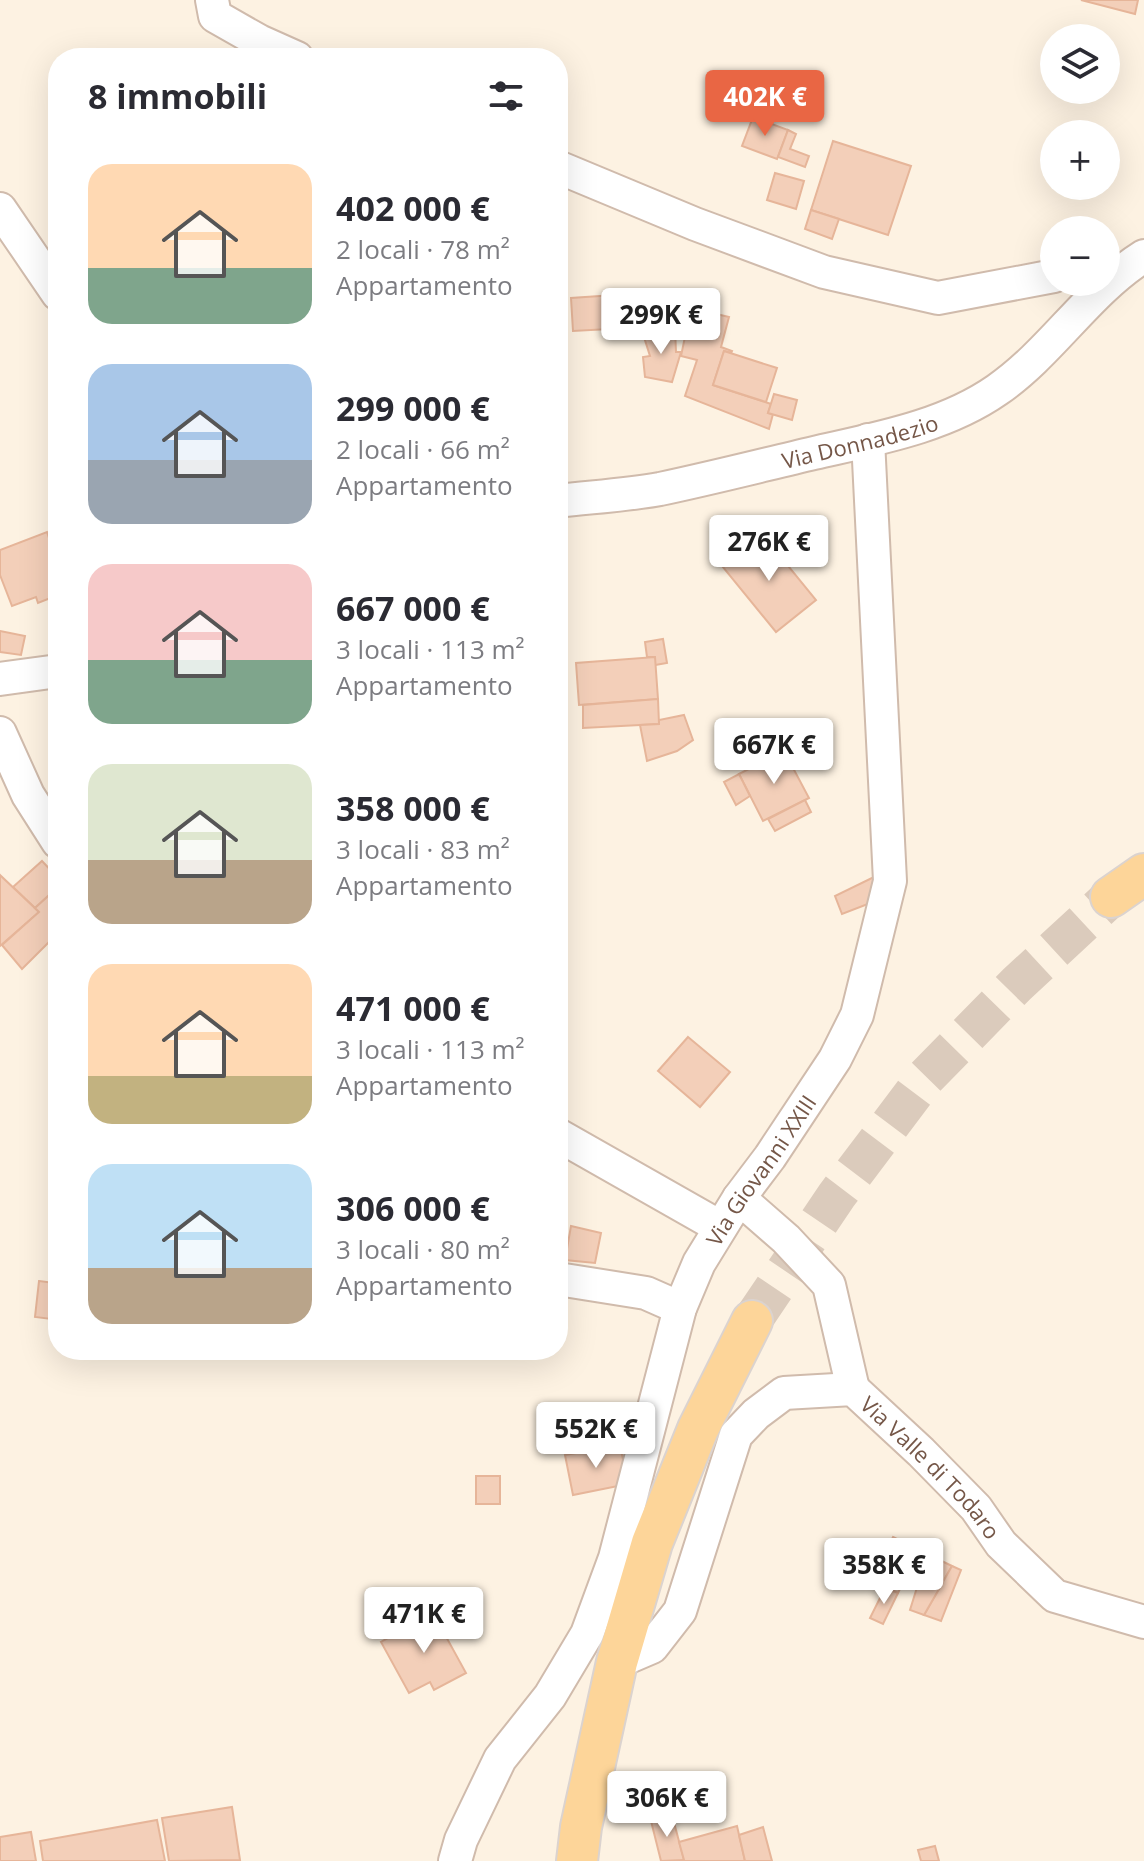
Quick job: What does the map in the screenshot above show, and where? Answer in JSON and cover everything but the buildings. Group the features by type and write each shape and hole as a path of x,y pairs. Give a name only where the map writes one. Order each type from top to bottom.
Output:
{"main road":[{"path":"1111,897 1144,874"},
{"path":"577,1861 581,1827 617,1662 652,1543 698,1429 752,1321"}],"street":[{"path":"212,0 215,16 275,48"},
{"path":"568,171 695,224 824,272 938,298 1040,279"},
{"path":"0,209 48,279"},
{"name":"Via Donnadezio","path":"1120,272 1144,256"},
{"name":"Via Donnadezio","path":"568,500 657,489 868,440 954,412 995,391 1027,366 1093,296"},
{"name":"Via Giovanni XXIII","path":"455,1861 479,1798 500,1759 550,1696 587,1634 615,1558 680,1308 699,1263 739,1198 835,1059 857,1015 890,881 868,440"},
{"path":"0,679 48,672"},
{"path":"0,733 28,795 48,826"},
{"path":"568,1141 720,1227"},
{"path":"739,1198 786,1239 829,1285 853,1389"},
{"path":"568,1281 646,1293 680,1308"},
{"name":"Via Valle di Todaro","path":"617,1662 652,1647 680,1611 736,1435 756,1414 784,1393 853,1389 965,1497 1001,1544 1055,1596 1144,1622"}],"tunnel":[{"path":"752,1321 837,1195 926,1077 1017,984 1111,897"}]}
